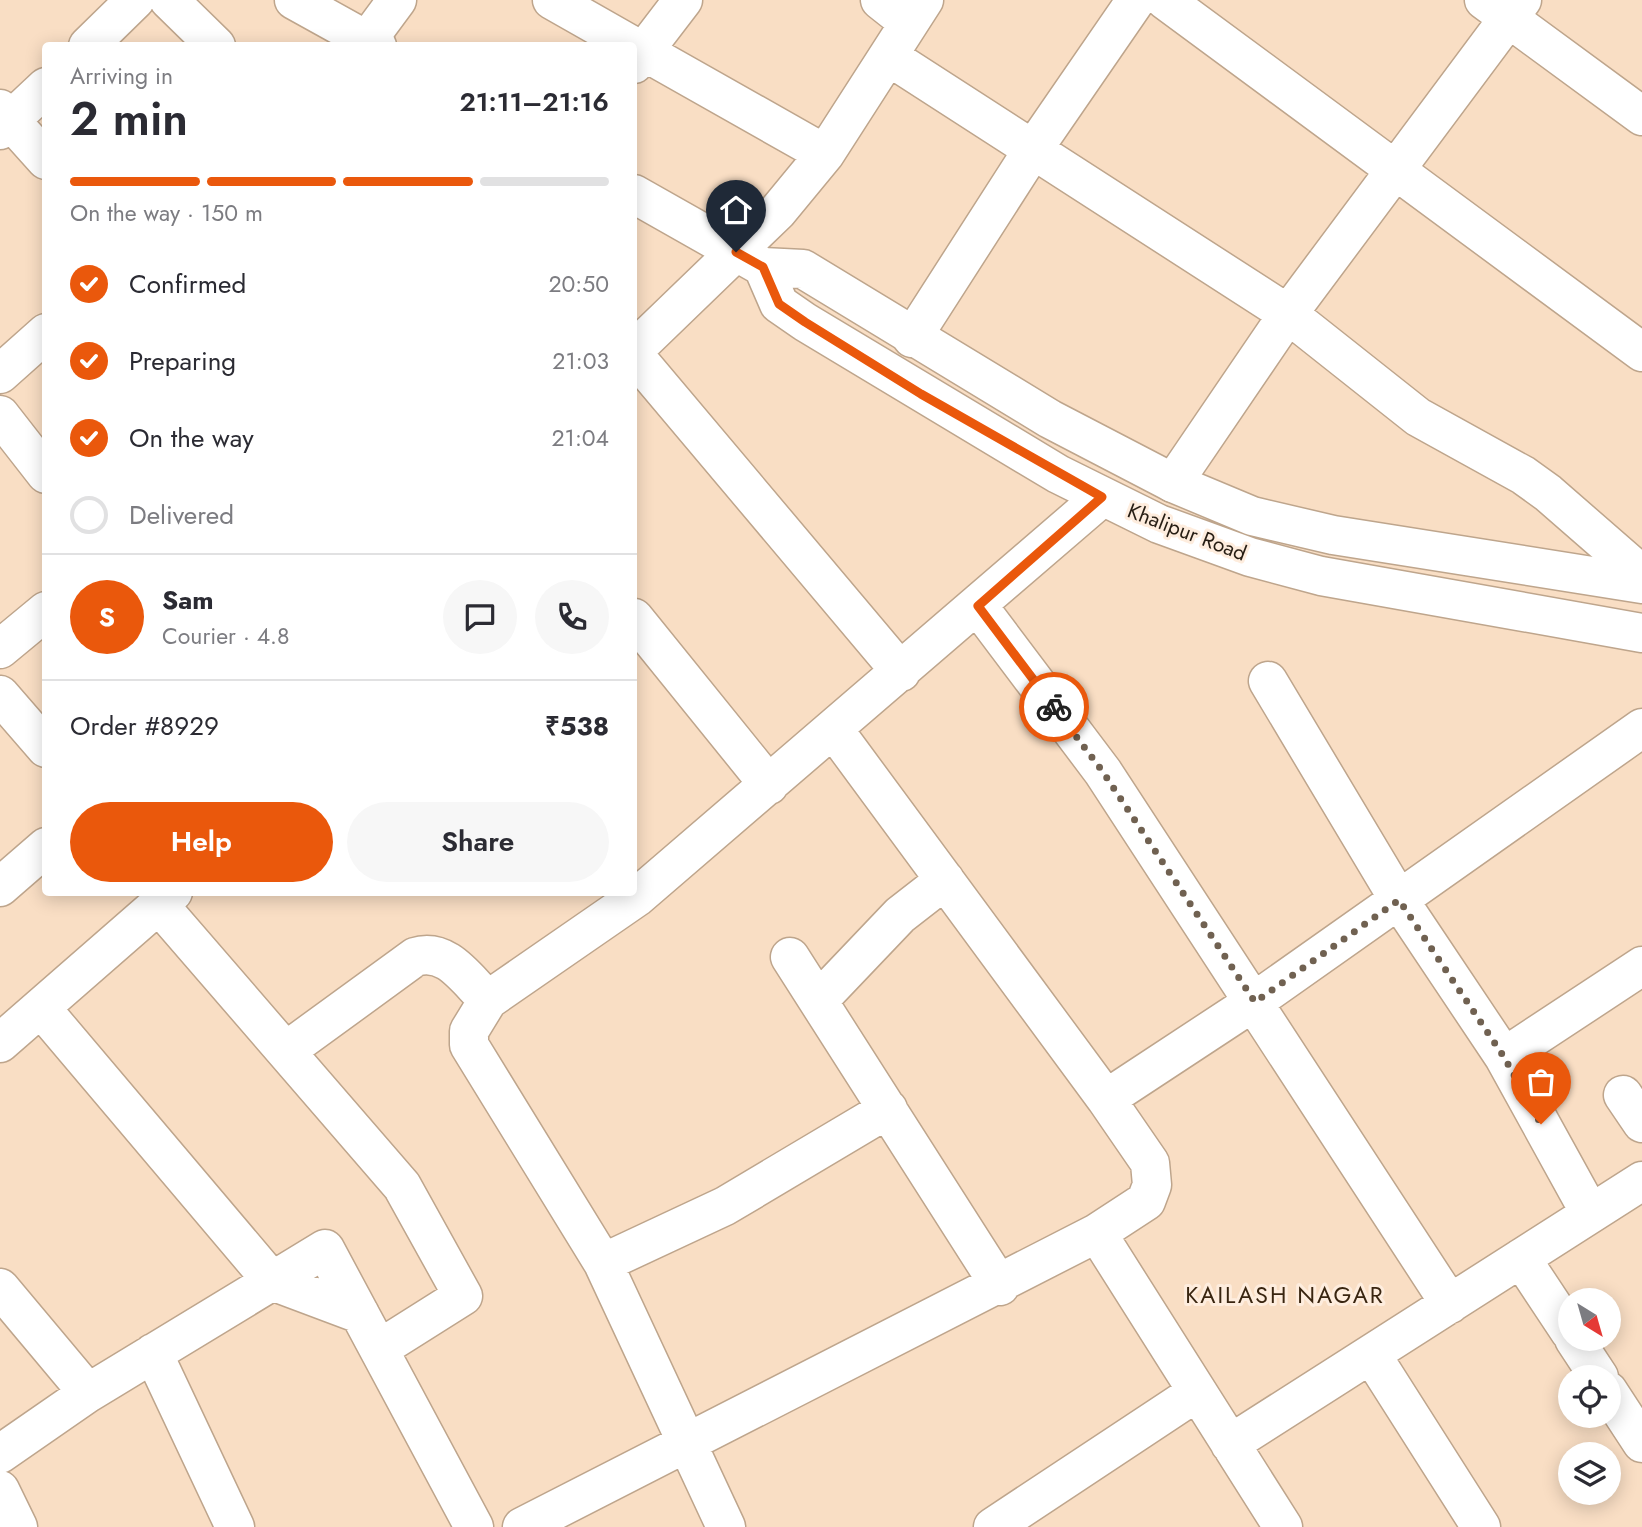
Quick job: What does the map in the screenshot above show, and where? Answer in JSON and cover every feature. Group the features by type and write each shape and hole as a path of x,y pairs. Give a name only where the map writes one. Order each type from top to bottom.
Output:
{"street":[{"path":"92,42 135,0"},
{"path":"169,0 212,42"},
{"path":"294,0 366,42"},
{"path":"370,42 397,0"},
{"path":"552,0 620,42"},
{"path":"637,51 684,0"},
{"path":"912,338 1032,150 1136,0"},
{"path":"1165,0 1394,172 1642,352"},
{"path":"1173,483 1288,314 1394,172 1505,6 1642,116"},
{"path":"637,350 749,260 778,211 825,154 888,56 904,8"},
{"path":"637,53 825,154"},
{"path":"888,56 1288,314 1418,417 1499,460 1548,493 1642,575"},
{"path":"42,90 4,120 42,156"},
{"name":"Khalipur Road","path":"637,196 749,260 803,270 912,338 1132,463 1252,516 1333,535 1642,584"},
{"name":"Khalipur Road","path":"749,260 779,304 805,322 921,394 1102,497 1159,524 1250,557 1297,570 1467,604 1642,633"},
{"path":"0,374 42,337"},
{"path":"637,356 901,672"},
{"path":"0,415 42,469"},
{"path":"637,893 769,785 978,606 1102,497 1132,463"},
{"path":"978,606 1103,772 1450,1304"},
{"path":"0,649 42,614"},
{"path":"637,622 769,785"},
{"path":"1268,681 1399,900 1504,1057 1590,1213"},
{"path":"0,695 42,743"},
{"path":"1106,1099 1255,1002 1642,728"},
{"path":"522,1527 1000,1286 1097,1233 1146,1201 1152,1185 1150,1163 1106,1099 834,730"},
{"path":"0,887 42,850"},
{"path":"819,1000 900,915 945,880"},
{"path":"634,896 488,1000 468,1031 469,1045 603,1263 726,1527"},
{"path":"0,1043 166,899 286,1051 402,1186 463,1296 379,1349"},
{"path":"286,1051 415,957 428,953 441,955 488,1000"},
{"path":"790,957 1000,1286"},
{"path":"1504,1057 1642,966"},
{"path":"41,1008 272,1280"},
{"path":"603,1263 724,1206 888,1109"},
{"path":"1230,1444 1642,1181"},
{"path":"1097,1233 1283,1527"},
{"path":"0,1454 88,1393 325,1249 474,1527"},
{"path":"1521,1258 1558,1314"},
{"path":"1,1290 88,1393"},
{"path":"153,1353 235,1527"},
{"path":"1371,1354 1481,1527"},
{"path":"993,1527 1197,1392"},
{"path":"1621,1411 1642,1443"},
{"path":"0,1490 18,1527"}],"way so far":[{"path":"1054,707 1103,772 1255,1002 1399,900 1504,1057 1541,1124"}],"district":[{"name":"KAILASH NAGAR","path":"1285,1295"}],"route":[{"path":"736,252 763,267 779,304 805,322 921,394 1102,497 978,606 1054,707"}]}
